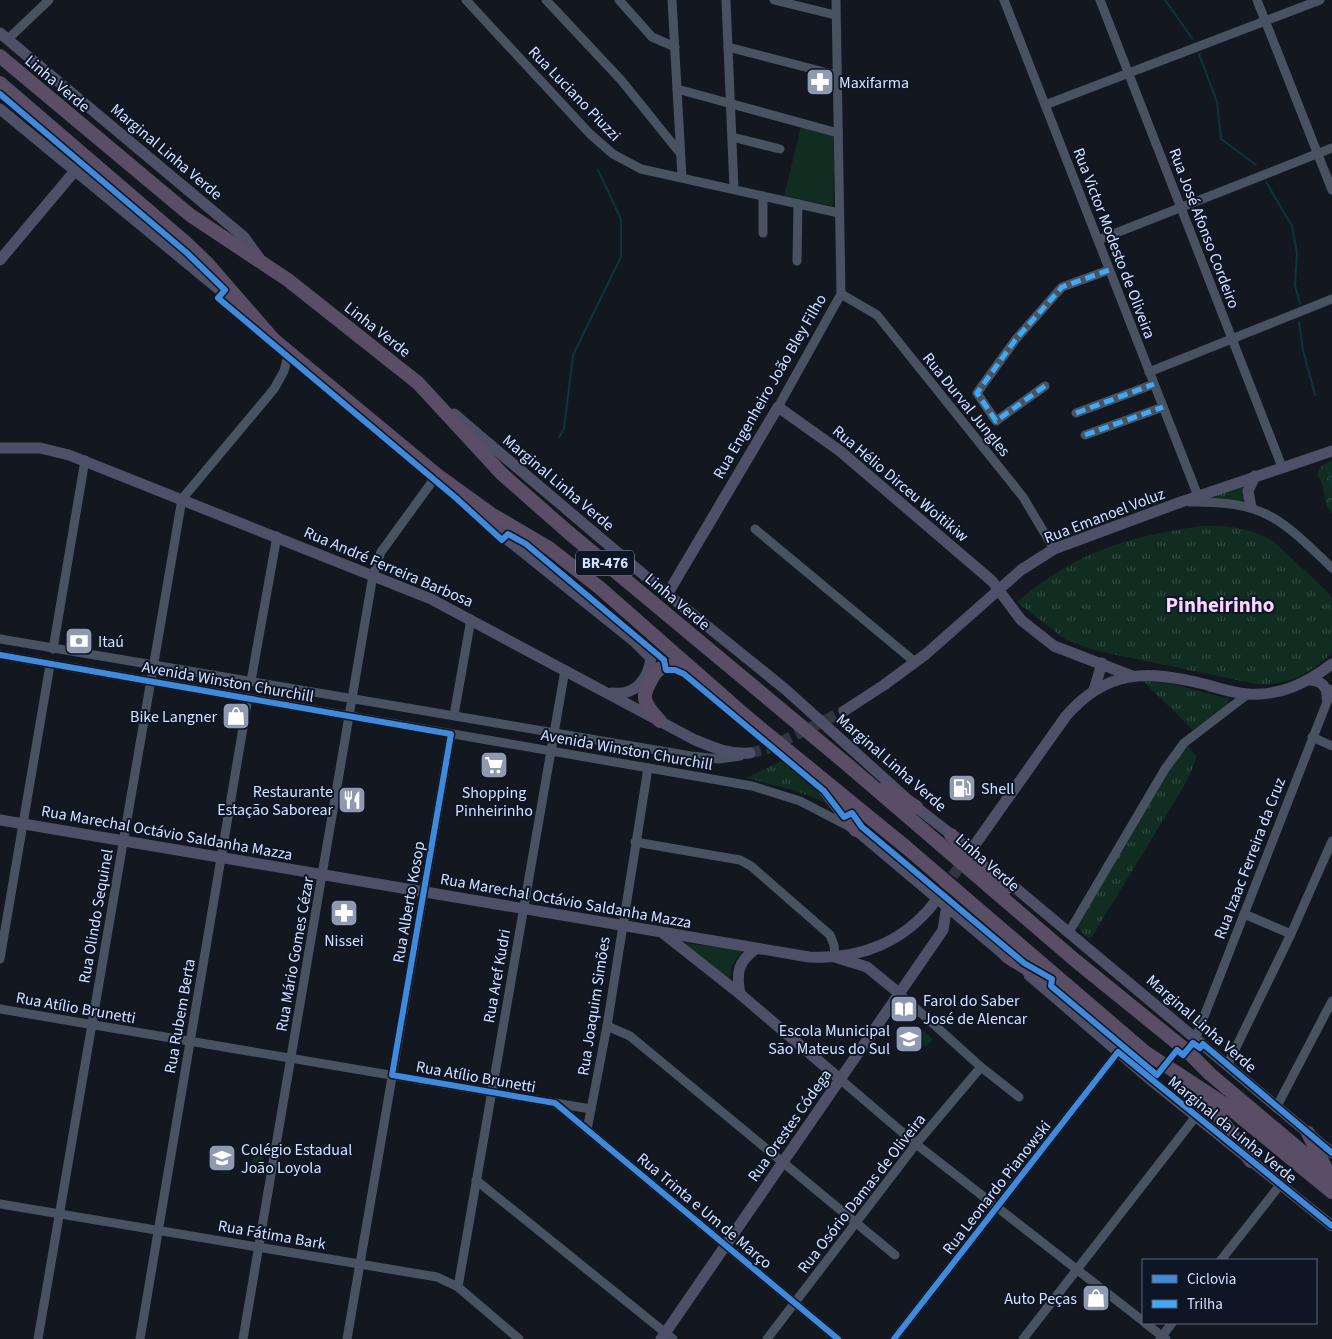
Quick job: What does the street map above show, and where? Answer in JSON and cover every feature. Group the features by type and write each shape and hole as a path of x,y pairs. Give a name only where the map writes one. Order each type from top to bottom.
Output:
{"highway":[{"name":"Linha Verde","path":"0,56 190,215 288,280 431,395 473,445 502,474 849,766 1076,961 1187,1051 1210,1074 1330,1176"},
{"name":"BR-476","path":"0,83 185,242 224,283 252,317 289,352 460,493 535,539 600,588 748,718 907,848 1164,1066 1226,1106 1332,1192"},
{"path":"660,721 648,707 645,691 654,674 662,666 670,665 682,669 736,714 748,718"},
{"path":"849,766 916,807"},
{"path":"811,771 856,830"},
{"path":"951,835 1076,961"},
{"path":"1007,956 1066,993 1098,1018 1120,1029"},
{"path":"1197,1086 1251,1161"},
{"path":"1308,1133 1330,1176"}],"main road":[{"name":"Marginal Linha Verde","path":"4,36 244,237 262,262"},
{"path":"0,109 252,317"},
{"path":"0,260 74,172"},
{"name":"Marginal Linha Verde","path":"431,395 785,690 916,807 1196,1037 1276,1108 1332,1153"},
{"name":"Rua Hélio Dirceu Woitikiw","path":"778,407 840,451 992,581 1016,615 1043,638 1054,646 1132,676"},
{"name":"Rua Engenheiro João Bley Filho","path":"668,593 778,407"},
{"name":"Rua André Ferreira Barbosa","path":"0,448 40,448 85,460 373,575 471,619 717,750 732,753 750,753"},
{"name":"Rua Emanoel Voluz","path":"844,711 915,662 1021,570 1054,549 1198,496 1332,451"},
{"path":"1251,507 1248,491 1255,476"},
{"path":"460,493 493,528 635,642 651,658 649,671 638,687 620,694 607,692"},
{"path":"1094,690 1102,663"},
{"path":"974,846 1066,716 1094,690 1132,676 1169,676 1248,694 1286,690 1309,680 1332,664"},
{"path":"1309,680 1320,682 1329,694"},
{"name":"Rua Marechal Octávio Saldanha Mazza","path":"0,820 797,956 835,958 869,951 906,932 934,903"},
{"path":"856,830 1007,956"},
{"name":"Rua Orestes Códega","path":"667,1337 726,1245 943,930 947,905"},
{"name":"Rua Orestes Códega","path":"943,930 964,919"},
{"path":"663,933 740,994 840,1080"},
{"path":"740,994 737,978 739,966 747,955 756,949"},
{"path":"867,968 869,951"},
{"name":"Marginal da Linha Verde","path":"1007,956 1118,1052 1332,1226"},
{"path":"835,958 867,968 900,994"}],"street":[{"path":"4,36 50,0"},
{"name":"Rua Luciano Piuzzi","path":"466,0 590,134 614,154 640,169 839,213"},
{"path":"546,0 621,80 680,153"},
{"path":"619,0 652,36 675,47"},
{"path":"672,0 682,177"},
{"path":"726,0 734,189"},
{"path":"774,0 835,15"},
{"name":"Rua Engenheiro João Bley Filho","path":"778,407 841,294 836,0"},
{"name":"Rua Victor Modesto de Oliveira","path":"1004,0 1198,496"},
{"name":"Rua José Afonso Cordeiro","path":"1100,0 1282,467"},
{"path":"1257,0 1332,190"},
{"path":"1045,105 1320,0"},
{"path":"728,46 836,75"},
{"path":"677,89 838,133"},
{"path":"732,137 780,148"},
{"path":"1098,240 1332,148"},
{"path":"762,234 763,196"},
{"path":"797,261 798,204"},
{"path":"1045,386 996,421 977,393 1016,339 1062,287 1109,270"},
{"name":"Rua Durval Jungles","path":"841,294 877,315 1023,497 1054,549"},
{"path":"1149,372 1332,300"},
{"path":"182,499 274,389 284,371 289,352"},
{"path":"1076,413 1154,384"},
{"path":"1085,435 1163,407"},
{"path":"53,649 85,460"},
{"name":"Rua Mário Gomes Cézar","path":"243,1339 373,575 381,552 438,475"},
{"name":"Rua Olindo Sequinel","path":"38,1339 182,499"},
{"path":"1181,502 1227,502 1251,507 1275,517 1288,526 1332,568"},
{"path":"755,529 915,662"},
{"path":"251,681 277,536"},
{"path":"454,715 471,619"},
{"name":"Avenida Winston Churchill","path":"0,639 706,758 730,758 750,753"},
{"name":"Avenida Winston Churchill","path":"0,656 752,786 783,794 819,809 856,830"},
{"path":"0,959 50,666"},
{"name":"Rua Aref Kudri","path":"458,1287 565,670"},
{"path":"1068,932 1165,769 1184,743 1248,694"},
{"name":"Rua Izaac Ferreira da Cruz","path":"1196,1037 1329,694"},
{"name":"Rua Rubem Berta","path":"140,1339 248,698"},
{"name":"Rua Alberto Kosop","path":"347,1339 451,734"},
{"path":"1312,737 1332,746"},
{"name":"Rua Joaquim Simões","path":"587,1130 607,1026 621,926 648,768"},
{"path":"1227,1066 1291,934 1332,841"},
{"path":"635,842 727,856 751,866 830,935 834,945 835,958"},
{"path":"1244,914 1291,934"},
{"path":"900,994 981,1067 1019,1097"},
{"path":"1276,1108 1332,1001"},
{"name":"Rua Atílio Brunetti","path":"0,1010 591,1109"},
{"path":"607,1026 630,1036 895,1255"},
{"name":"Rua Leonardo Pianowski","path":"894,1339 1118,1052"},
{"name":"Rua Osório Damas de Oliveira","path":"767,1339 916,1144 981,1067"},
{"path":"840,1080 916,1144 1142,1320"},
{"name":"Rua Trinta e Um de Março","path":"555,1103 838,1339"},
{"path":"1023,1339 1197,1115"},
{"path":"476,1180 667,1337"},
{"path":"1222,1259 1280,1185"},
{"name":"Rua Fátima Bark","path":"0,1204 437,1277 458,1287 519,1339"},
{"path":"1146,1324 1163,1338 1171,1324"}],"green space":[{"path":"801,126 835,134 833,206 784,196"},
{"path":"1332,461 1332,513 1326,504 1322,484 1317,475 1324,464"},
{"path":"1249,480 1246,503 1207,499"},
{"path":"1202,526 1239,528 1273,541 1329,593 1332,598 1332,653 1306,673 1288,681 1256,684 1097,651 1066,640 1017,602 1059,571 1103,549 1150,535"},
{"path":"1143,681 1173,684 1226,698 1228,696 1229,700 1226,705 1193,730"},
{"path":"1187,745 1197,757 1187,781 1090,940 1077,927 1172,762"},
{"path":"783,760 831,805 793,790 746,778"},
{"path":"683,943 743,950 732,965 730,980"},
{"path":"918,1026 933,1039 926,1047 911,1035"},
{"path":"255,1148 264,1150 262,1165 252,1163"},
{"path":"223,1155 232,1157 229,1174 220,1172"}],"waterway":[{"path":"1165,0 1192,38"},
{"path":"1199,54 1217,102 1221,139 1256,165"},
{"path":"559,437 564,429 573,355 621,257 621,219 598,170"},
{"path":"1266,182 1292,226 1297,253 1295,285 1300,304"},
{"path":"1299,322 1303,350 1315,395"},
{"path":"1327,467 1332,486"}],"tunnel":[{"path":"750,753 769,748 844,711"},
{"path":"934,903 966,857"}],"marked path":[{"path":"1045,386 996,421 977,393 1016,339 1062,287 1109,270"},
{"path":"1076,413 1154,384"},
{"path":"1085,435 1163,407"}],"cycle path":[{"path":"0,94 187,253 225,290 218,298 456,498 502,540 508,534 526,544 664,660 666,670 675,670 684,674 824,791 844,817 852,813 862,827 1024,963 1052,979 1051,986 1157,1075 1177,1050 1183,1055 1193,1043 1200,1048 1203,1044 1332,1153"},
{"path":"0,655 451,734 392,1075 555,1103 838,1339"},
{"path":"894,1339 1118,1052 1332,1226"}],"place":[{"name":"Maxifarma","path":"820,82"},
{"name":"Itaú","path":"79,641"},
{"name":"Bike Langner","path":"236,716"},
{"name":"Shopping Pinheirinho","path":"494,765"},
{"name":"Shell","path":"962,788"},
{"name":"Restaurante Estação Saborear","path":"352,800"},
{"name":"Nissei","path":"344,913"},
{"name":"Farol do Saber José de Alencar","path":"904,1009"},
{"name":"Escola Municipal São Mateus do Sul","path":"909,1039"},
{"name":"Colégio Estadual João Loyola","path":"222,1158"},
{"name":"Auto Peças","path":"1096,1298"}],"district":[{"name":"Pinheirinho","path":"1220,605"}]}
